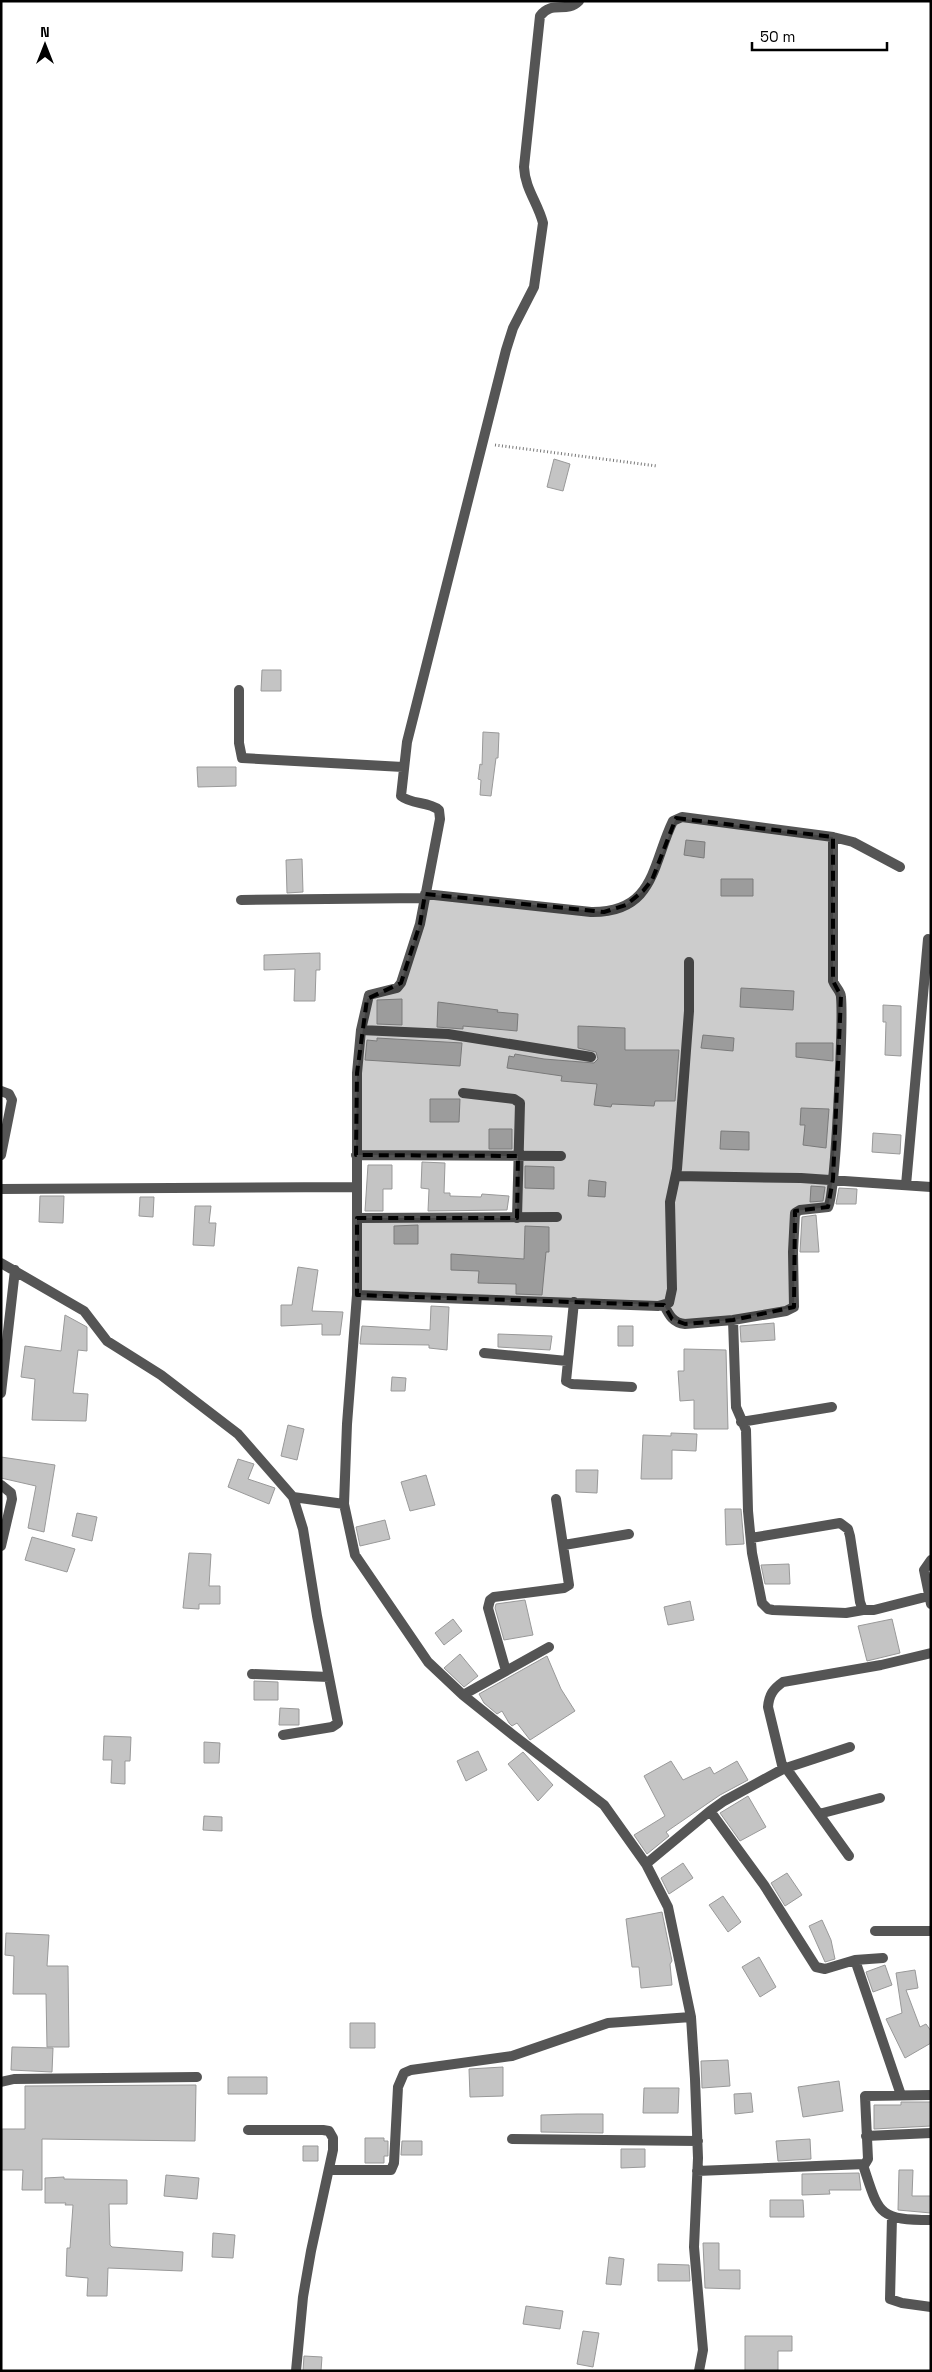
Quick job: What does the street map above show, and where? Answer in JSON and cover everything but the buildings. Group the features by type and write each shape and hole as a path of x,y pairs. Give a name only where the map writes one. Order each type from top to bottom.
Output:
{"street":[{"path":"579,1 573,6 551,5 545,7 540,16 524,168 527,189 540,213 543,232 534,287 512,328 407,742 401,796 406,800 433,806 439,810 440,819 420,924 401,983 391,990 369,995 361,1030 357,1073 357,1295 347,1424 344,1504 355,1555 359,1563 383,1594 428,1662 463,1695 604,1805 646,1864 668,1907 691,2016 698,2141 694,2229 703,2350 699,2371"},
{"path":"239,690 239,743 242,758 403,768"},
{"path":"241,900 425,896 604,912 616,910 626,905 643,891 652,880 670,826 676,818 833,837 853,842 900,867"},
{"path":"664,1305 672,1319 679,1324 733,1320 786,1311 794,1307 793,1252 795,1213 800,1210 828,1207 833,1179 840,1072 841,996 833,981 833,837"},
{"path":"906,1185 928,939"},
{"path":"357,1295 664,1305 669,1303 672,1289 670,1202 676,1176 689,1011 689,962"},
{"path":"361,1030 448,1034 591,1057"},
{"path":"1,1091 9,1094 12,1100 1,1155"},
{"path":"463,1093 514,1100 520,1103 517,1218"},
{"path":"356,1155 561,1156"},
{"path":"676,1176 833,1179 931,1187"},
{"path":"1,1189 356,1187"},
{"path":"357,1218 557,1218"},
{"path":"1,1263 84,1311 107,1340 161,1375 238,1434 293,1497 303,1528 338,1722 332,1727 283,1735"},
{"path":"1,1393 15,1270"},
{"path":"574,1302 567,1361 566,1377 568,1383 632,1387"},
{"path":"733,1320 736,1407 746,1430 751,1538 762,1603 768,1609 846,1613 930,1600 924,1570 931,1560"},
{"path":"484,1353 567,1361"},
{"path":"741,1422 832,1407"},
{"path":"1,1485 11,1493 12,1500 1,1546"},
{"path":"293,1497 344,1504"},
{"path":"506,1671 488,1608 490,1600 494,1597 568,1587 570,1580 556,1499"},
{"path":"751,1538 831,1523 844,1525 850,1536 860,1602 863,1610"},
{"path":"564,1545 629,1534"},
{"path":"463,1695 549,1646"},
{"path":"849,1856 785,1768 768,1707 769,1698 774,1689 783,1682 882,1665 931,1653"},
{"path":"252,1674 329,1677"},
{"path":"646,1864 710,1811 785,1768 850,1747"},
{"path":"819,1814 880,1798"},
{"path":"710,1811 764,1885 816,1967 824,1969 855,1960 884,1958"},
{"path":"875,1931 931,1930"},
{"path":"855,1960 901,2095"},
{"path":"329,2170 391,2170 394,2163 398,2087 404,2074 411,2070 512,2056 608,2024 691,2016"},
{"path":"1,2082 14,2078 198,2077"},
{"path":"697,2171 863,2165 868,2159 865,2096 931,2095"},
{"path":"248,2130 329,2131 333,2138 329,2170 310,2251 303,2297 296,2371"},
{"path":"866,2136 931,2133"},
{"path":"512,2139 698,2141"},
{"path":"863,2165 877,2206 882,2212 902,2220 931,2220"},
{"path":"892,2217 890,2299 902,2303 931,2307"}],"path":[{"path":"482,443 657,466"}],"highlighted area":[{"path":"676,818 833,837 833,981 841,996 833,1179 828,1207 795,1211 794,1307 733,1320 685,1324 672,1319 664,1305 357,1295 357,1218 517,1218 518,1156 356,1155 357,1073 367,999 401,983 420,924 425,894 604,912 626,905 643,891 652,880"}]}
